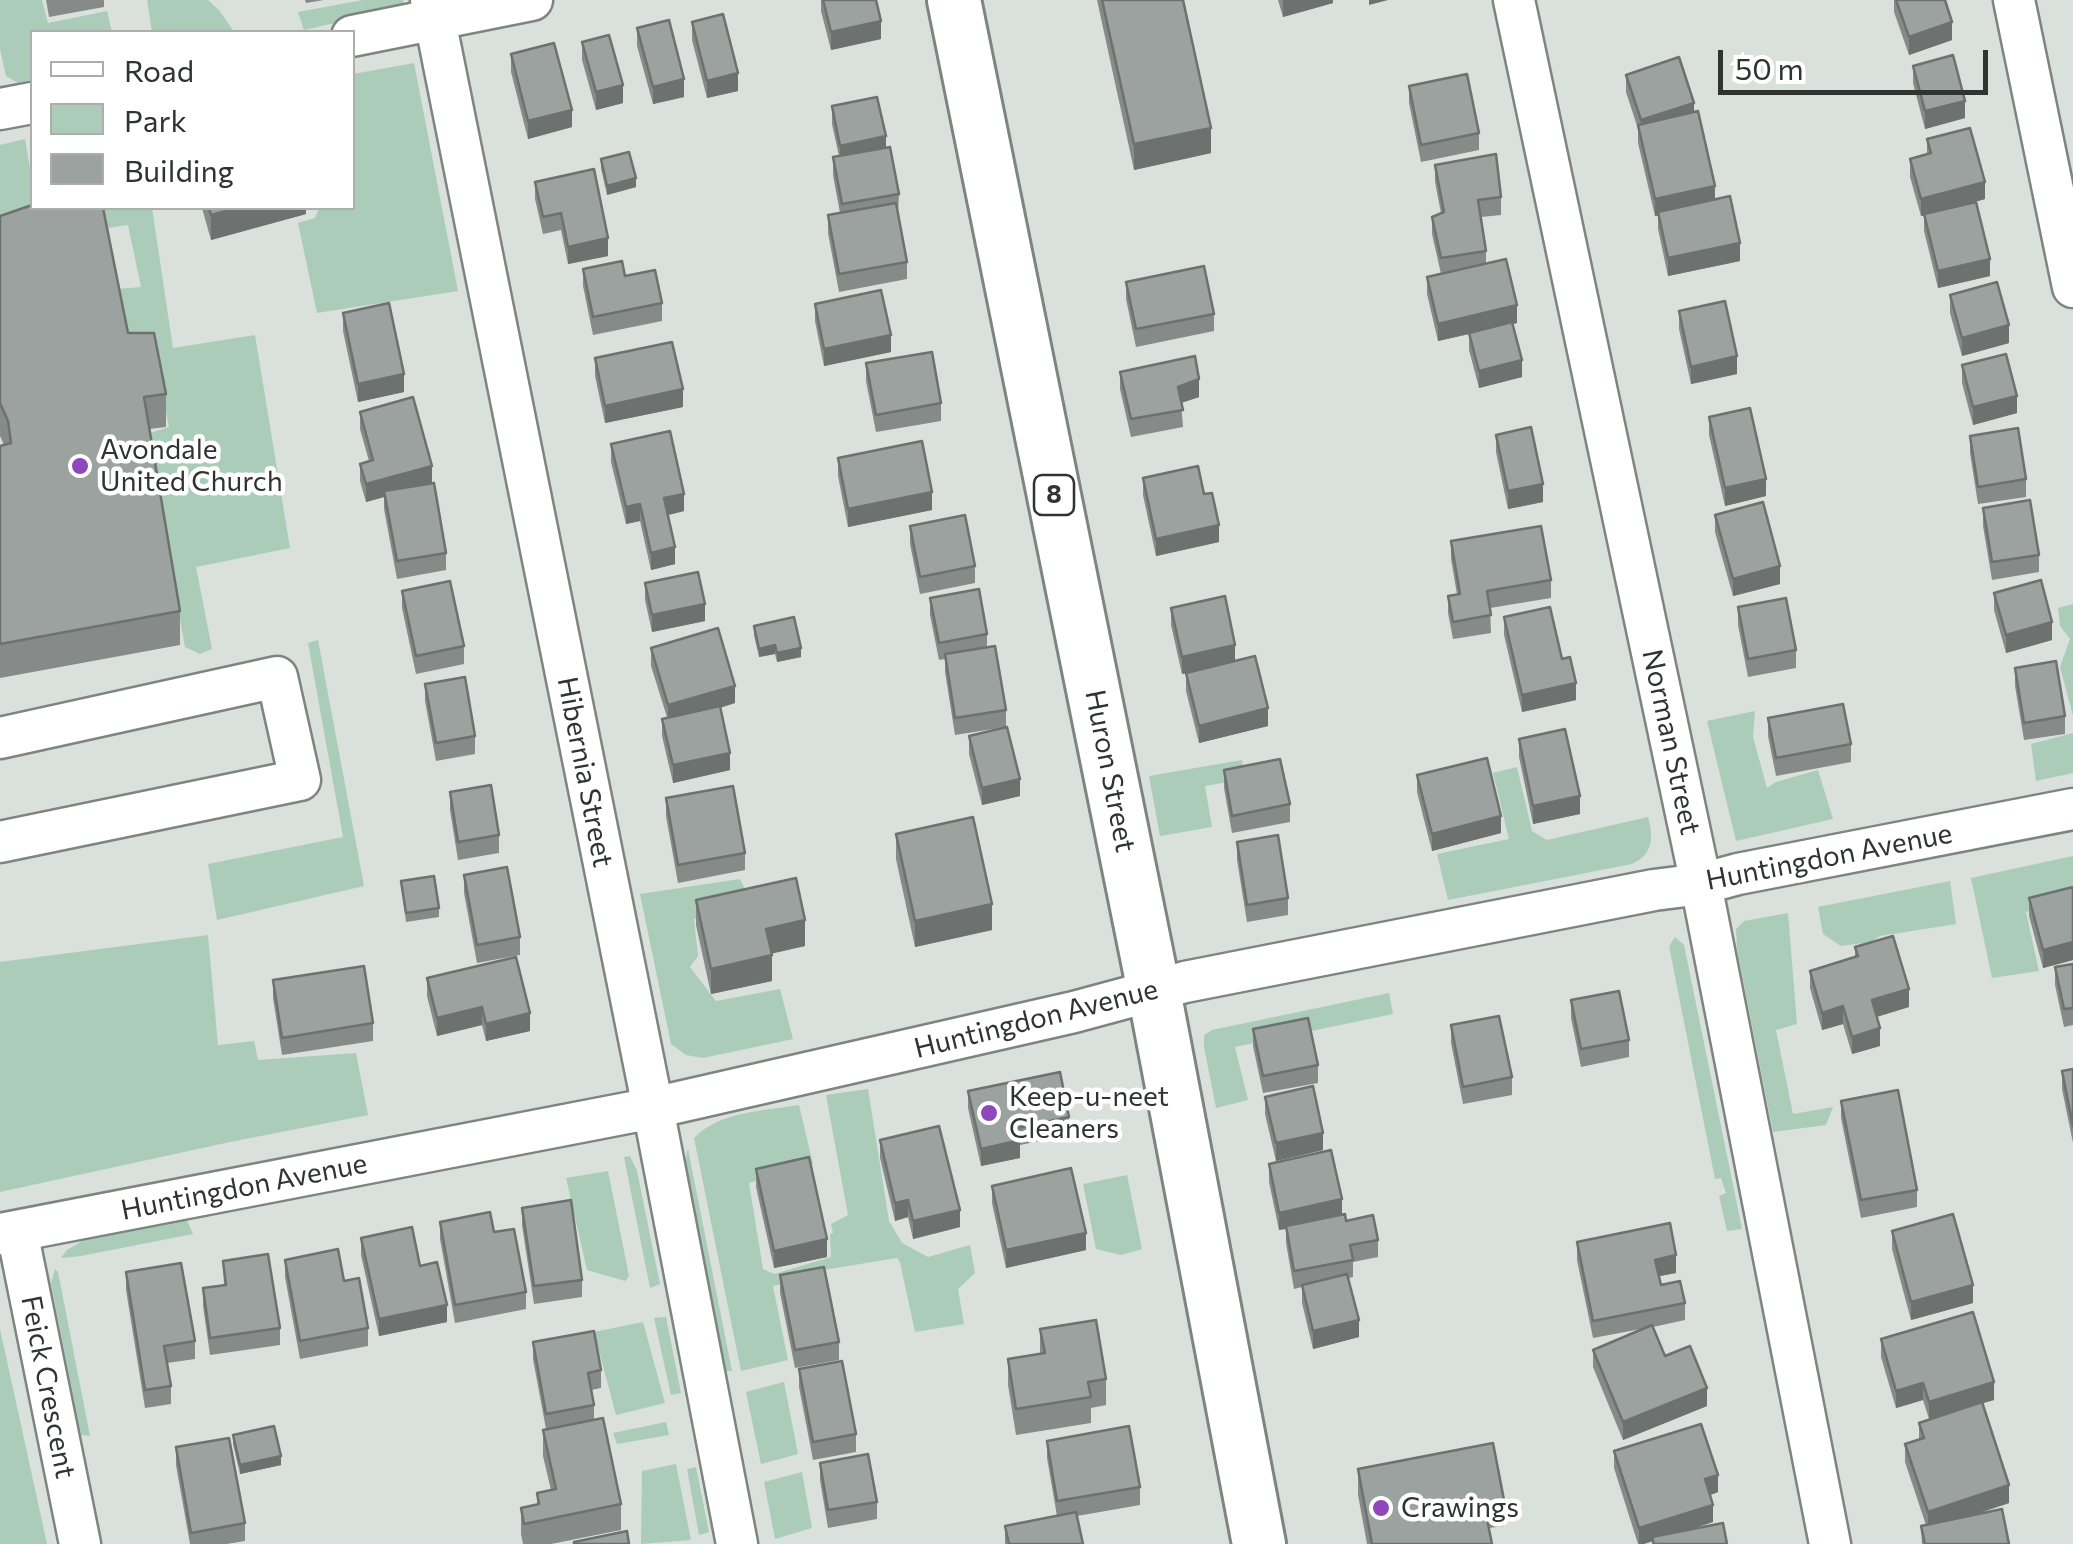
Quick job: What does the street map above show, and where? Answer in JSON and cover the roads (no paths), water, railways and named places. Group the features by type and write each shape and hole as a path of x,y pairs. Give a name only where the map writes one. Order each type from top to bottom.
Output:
{"main road":[{"name":"Huron Street","path":"954,0 1154,991 1259,1544"}],"street":[{"path":"355,35 433,9 532,0"},
{"name":"Norman Street","path":"1514,0 1701,884 1830,1544"},
{"path":"2014,0 2073,288"},
{"name":"Hibernia Street","path":"433,9 737,1544"},
{"path":"0,110 30,103"},
{"path":"0,738 277,677 300,780 0,842"},
{"name":"Huntingdon Avenue","path":"9,1232 653,1108 1074,1012 1185,982 2073,809"},
{"name":"Feick Crescent","path":"9,1232 80,1544"}],"place":[{"name":"Avondale United Church","path":"80,466"},
{"name":"Keep-u-neet Cleaners","path":"989,1113"},
{"name":"Crawings","path":"1381,1508"}]}
